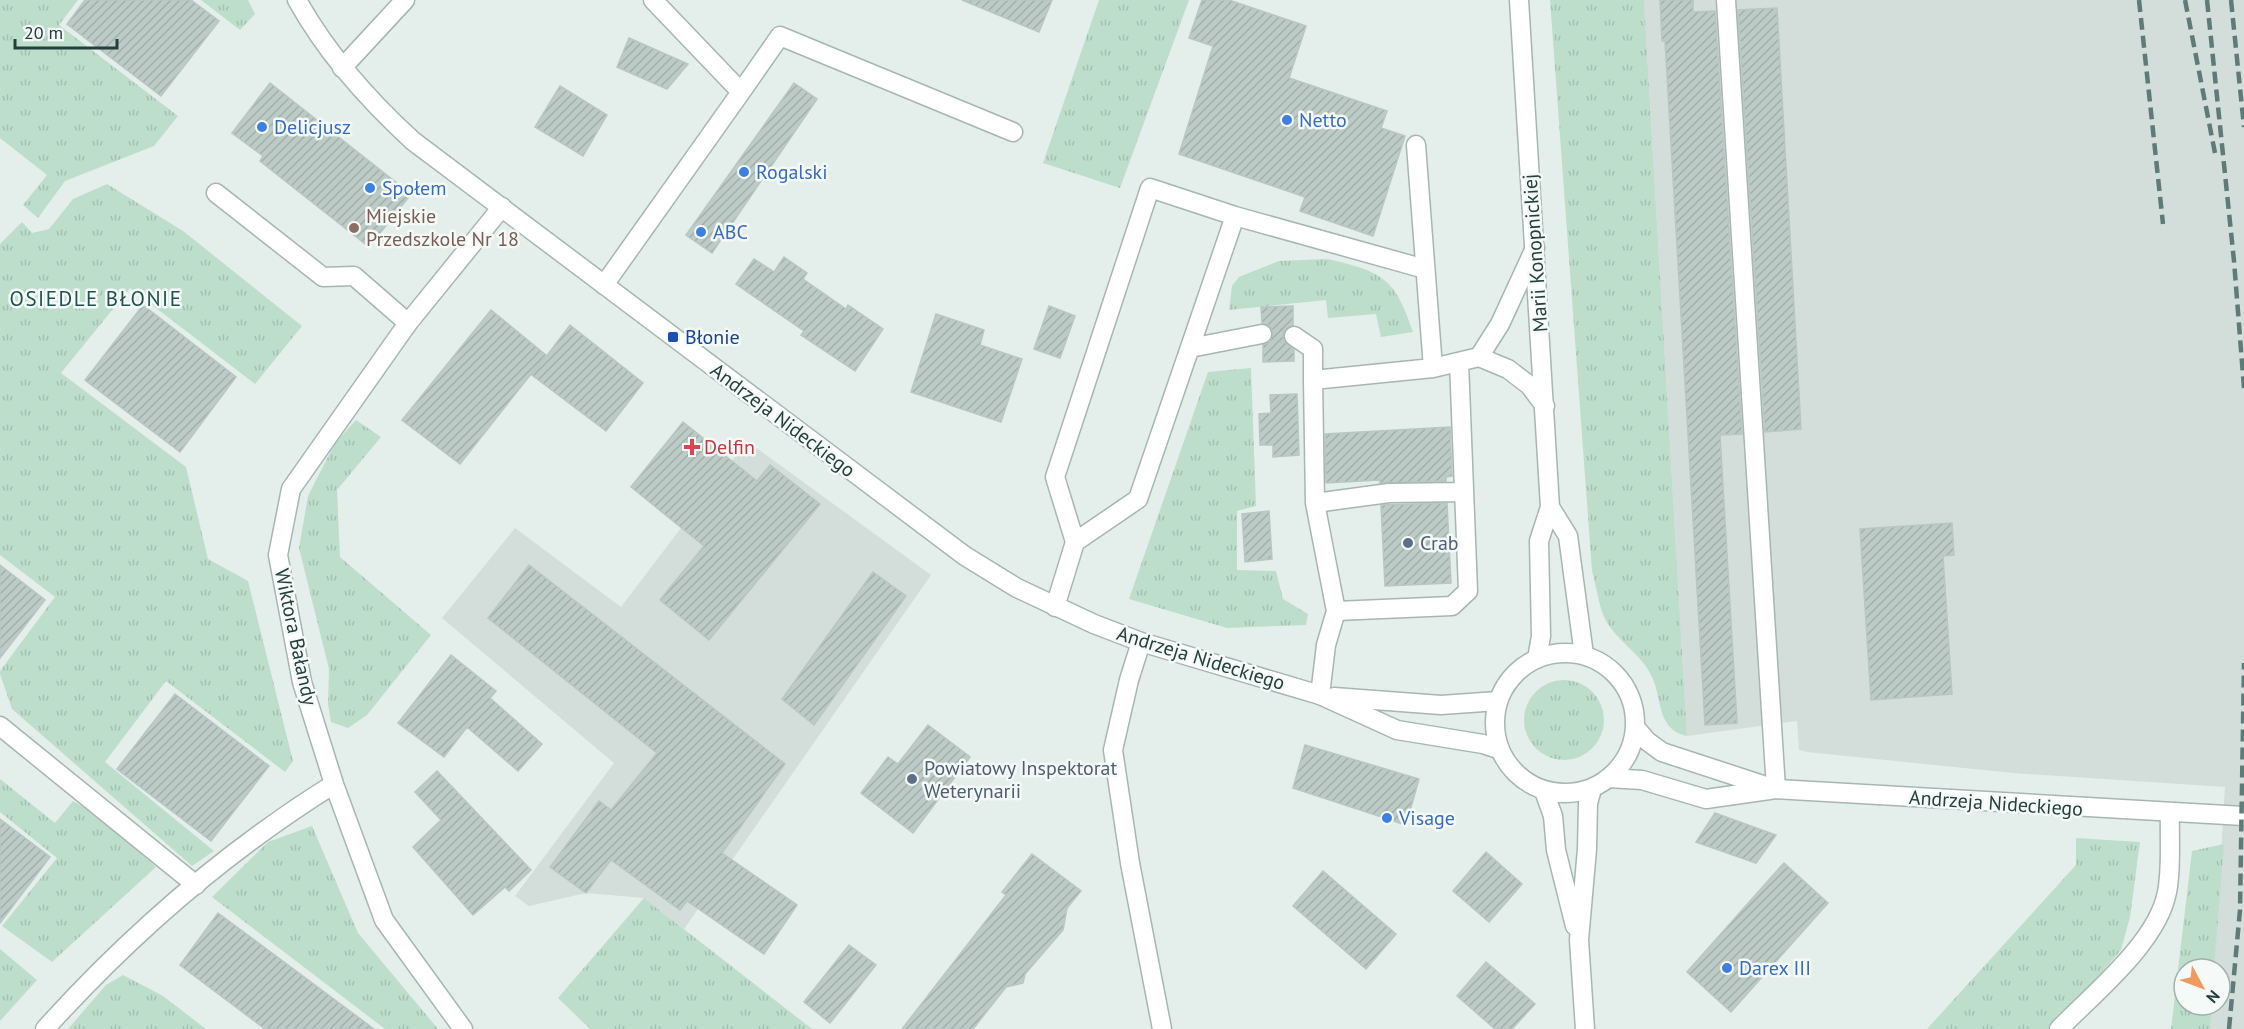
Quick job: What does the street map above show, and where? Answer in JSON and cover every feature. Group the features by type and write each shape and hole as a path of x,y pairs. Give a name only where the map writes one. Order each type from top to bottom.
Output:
{"street":[{"name":"Andrzeja Nideckiego","path":"297,0 313,29 342,68 378,108 413,141 965,556 1055,607 1141,642 1320,695 1397,730 1483,744 1498,749"},
{"path":"653,0 741,92"},
{"name":"Marii Konopnickiej","path":"1519,0 1550,507 1539,541 1540,636 1538,659"},
{"path":"1726,0 1776,789"},
{"path":"342,68 403,1"},
{"path":"604,285 780,36 1013,132"},
{"path":"1416,145 1433,368"},
{"path":"1055,607 1075,542 1055,477 1150,188 1235,216 1425,269"},
{"path":"216,193 323,278 354,276 408,322"},
{"name":"Wiktora Bałandy","path":"463,1029 384,920 334,784 302,682 278,555 291,489 408,322 502,207"},
{"path":"1075,542 1138,499 1235,216"},
{"path":"1479,357 1500,324 1535,248"},
{"path":"1190,348 1262,334"},
{"path":"1294,336 1312,349 1315,503 1336,611 1326,645 1320,695"},
{"path":"1313,380 1433,368 1479,357 1508,369 1529,385 1545,406"},
{"path":"1336,611 1452,606 1468,591 1459,362"},
{"path":"1315,503 1389,493 1464,492"},
{"name":"Marii Konopnickiej","path":"1550,507 1568,536 1584,655"},
{"path":"1141,642 1129,680 1113,750 1130,863 1162,1029"},
{"path":"1552,652 1584,655 1614,673 1627,690 1634,711 1635,727 1630,750 1621,766 1592,789 1562,794 1544,791 1524,781 1508,766 1498,749 1494,733 1498,701 1505,687 1519,670 1538,659 1552,652"},
{"name":"Andrzeja Nideckiego","path":"1320,695 1442,705 1498,701"},
{"path":"0,726 196,885"},
{"name":"Andrzeja Nideckiego","path":"1635,727 1647,741 1662,752 1776,789"},
{"name":"Andrzeja Nideckiego","path":"1608,778 1642,780 1706,799 1776,789 2170,814 2244,816"},
{"path":"45,1029 123,949 196,885 283,815 334,784"},
{"path":"1584,1029 1579,940 1587,849 1588,803 1592,789"},
{"path":"1544,791 1553,816 1556,850 1579,940"},
{"path":"2059,1029 2135,951 2157,918 2167,893 2170,814"}],"shaded area":[{"path":"1644,0 2244,0 2244,1029 2210,1029 2211,1017 2232,1017 2232,957 2215,957 2225,787 2013,773 1807,752 1799,750 1797,721 1687,736"},
{"path":"747,441 931,575 684,929 644,898 586,893 529,906 515,896 614,763 442,618 515,528 621,607"}],"green space":[{"path":"0,0 78,0 59,25 178,116 154,146 65,181 38,218 23,205 47,175 0,138"},
{"path":"201,0 248,0 255,14 240,30"},
{"path":"1099,0 1189,0 1120,188 1043,163"},
{"path":"1550,0 1644,0 1687,736 1670,727 1665,720 1648,669 1605,619 1592,571"},
{"path":"107,184 183,231 302,326 255,384 130,288 61,373 186,467 208,559 248,581 293,761 285,772 166,681 105,762 214,851 192,866 12,709 0,674 55,597 0,555 0,244 22,222 32,233 49,229 73,199"},
{"path":"1328,259 1362,268 1384,280 1400,300 1413,332 1381,337 1376,314 1328,318 1326,300 1229,310 1232,286 1239,277 1279,261"},
{"path":"1251,368 1256,506 1237,511 1237,570 1276,571 1283,599 1308,614 1306,625 1227,628 1129,599 1208,372"},
{"path":"356,420 381,437 337,490 340,557 431,635 367,715 348,728 331,722 328,704 329,669 299,548 308,496 335,443"},
{"path":"1564,680 1579,683 1592,692 1601,705 1604,720 1601,735 1592,748 1579,757 1564,760 1549,757 1536,748 1527,735 1524,720 1527,705 1536,692 1549,683"},
{"path":"0,779 55,823 73,801 99,816 156,867 52,962 2,926 57,858 0,812"},
{"path":"312,826 358,933 438,1029 385,1029 212,897 268,842"},
{"path":"2076,838 2140,842 2130,917 2121,950 2053,1029 1927,1029 2076,865"},
{"path":"2224,844 2215,957 2179,957 2192,851"},
{"path":"644,898 812,1029 590,1029 558,998"},
{"path":"0,949 37,980 0,1021"},
{"path":"123,975 163,996 206,1029 68,1029 106,985"},
{"path":"2172,1017 2211,1017 2210,1029 2171,1029"}],"building":[{"path":"85,0 191,0 219,21 161,96 67,24"},
{"path":"962,0 1052,0 1039,32"},
{"name":"Netto","path":"1202,0 1229,0 1306,26 1289,78 1387,111 1381,128 1405,136 1373,236 1300,211 1305,197 1179,154 1213,46 1189,38"},
{"path":"1660,0 1693,0 1693,12 1715,11 1742,434 1720,435 1737,723 1705,725 1665,41 1662,41"},
{"path":"1777,8 1801,429 1765,432 1738,10"},
{"path":"629,38 688,64 667,89 617,67"},
{"path":"270,83 411,194 369,247 260,161 263,156 232,133"},
{"path":"794,83 817,99 712,253 686,235"},
{"path":"560,86 607,115 583,156 535,127"},
{"path":"784,257 807,273 803,279 846,309 848,305 883,329 855,371 801,335 804,331 736,284 754,259 774,272"},
{"path":"143,305 236,377 180,452 85,380"},
{"path":"1049,306 1075,316 1060,358 1034,349"},
{"path":"1293,306 1293,325 1285,329 1283,336 1284,341 1294,350 1294,361 1263,362 1263,345 1270,342 1273,332 1270,326 1262,323 1261,307"},
{"path":"491,310 546,355 460,464 402,420"},
{"path":"936,314 984,330 980,345 1022,359 1001,422 911,392"},
{"path":"570,325 643,383 606,431 532,375"},
{"path":"1297,394 1299,455 1273,457 1273,445 1260,445 1259,414 1271,413 1270,395"},
{"path":"683,422 757,481 770,465 820,504 709,640 660,600 704,546 631,487"},
{"path":"1450,427 1452,476 1446,477 1446,481 1380,483 1380,480 1326,483 1325,434"},
{"path":"1447,503 1451,583 1385,586 1381,505"},
{"path":"1269,511 1272,559 1245,562 1242,514"},
{"path":"1952,523 1954,555 1943,556 1952,694 1871,700 1860,529"},
{"path":"0,565 45,600 0,658"},
{"path":"529,565 785,764 722,853 797,905 764,954 687,901 680,910 611,860 586,893 550,867 599,801 611,810 657,753 488,618"},
{"path":"873,572 906,596 814,725 782,699"},
{"path":"451,655 496,691 490,698 542,744 518,771 467,727 444,757 398,723"},
{"path":"175,694 269,766 211,841 117,769"},
{"name":"Powiatowy Inspektorat Weterynarii","path":"928,725 970,757 913,833 861,793 888,757 898,764"},
{"path":"1305,745 1419,779 1406,825 1293,788"},
{"path":"437,771 531,870 509,891 505,887 473,915 413,847 441,820 415,792"},
{"path":"1715,813 1776,835 1756,863 1696,842"},
{"path":"0,819 50,857 0,923"},
{"path":"1486,852 1522,884 1489,922 1453,891"},
{"path":"1032,854 1081,891 1067,908 1063,930 1025,974 1023,983 1006,987 973,1029 902,1029 1006,895 1002,892"},
{"path":"1784,863 1828,903 1731,1012 1687,972"},
{"path":"1323,871 1396,934 1366,969 1293,906"},
{"path":"218,913 374,1029 265,1029 180,965"},
{"path":"849,945 876,965 830,1023 804,1002"},
{"path":"1486,962 1535,1004 1512,1029 1495,1029 1457,996"}],"railway":[{"path":"2139,0 2163,224"},
{"path":"2185,0 2215,153"},
{"path":"2207,0 2234,261 2244,388"},
{"path":"2231,0 2244,127"},
{"path":"2229,1029 2240,910 2244,663"}],"place":[{"name":"Netto","path":"1287,120"},
{"name":"Delicjusz","path":"262,127"},
{"name":"Rogalski","path":"744,172"},
{"name":"Społem","path":"370,188"},
{"name":"Miejskie Przedszkole Nr 18","path":"354,228"},
{"name":"ABC","path":"701,232"},
{"name":"Błonie","path":"673,337"},
{"name":"Delfin","path":"692,447"},
{"name":"Crab","path":"1408,543"},
{"name":"Powiatowy Inspektorat Weterynarii","path":"912,779"},
{"name":"Visage","path":"1387,818"},
{"name":"Darex III","path":"1727,968"}],"district":[{"name":"OSIEDLE BŁONIE","path":"96,299"}]}
